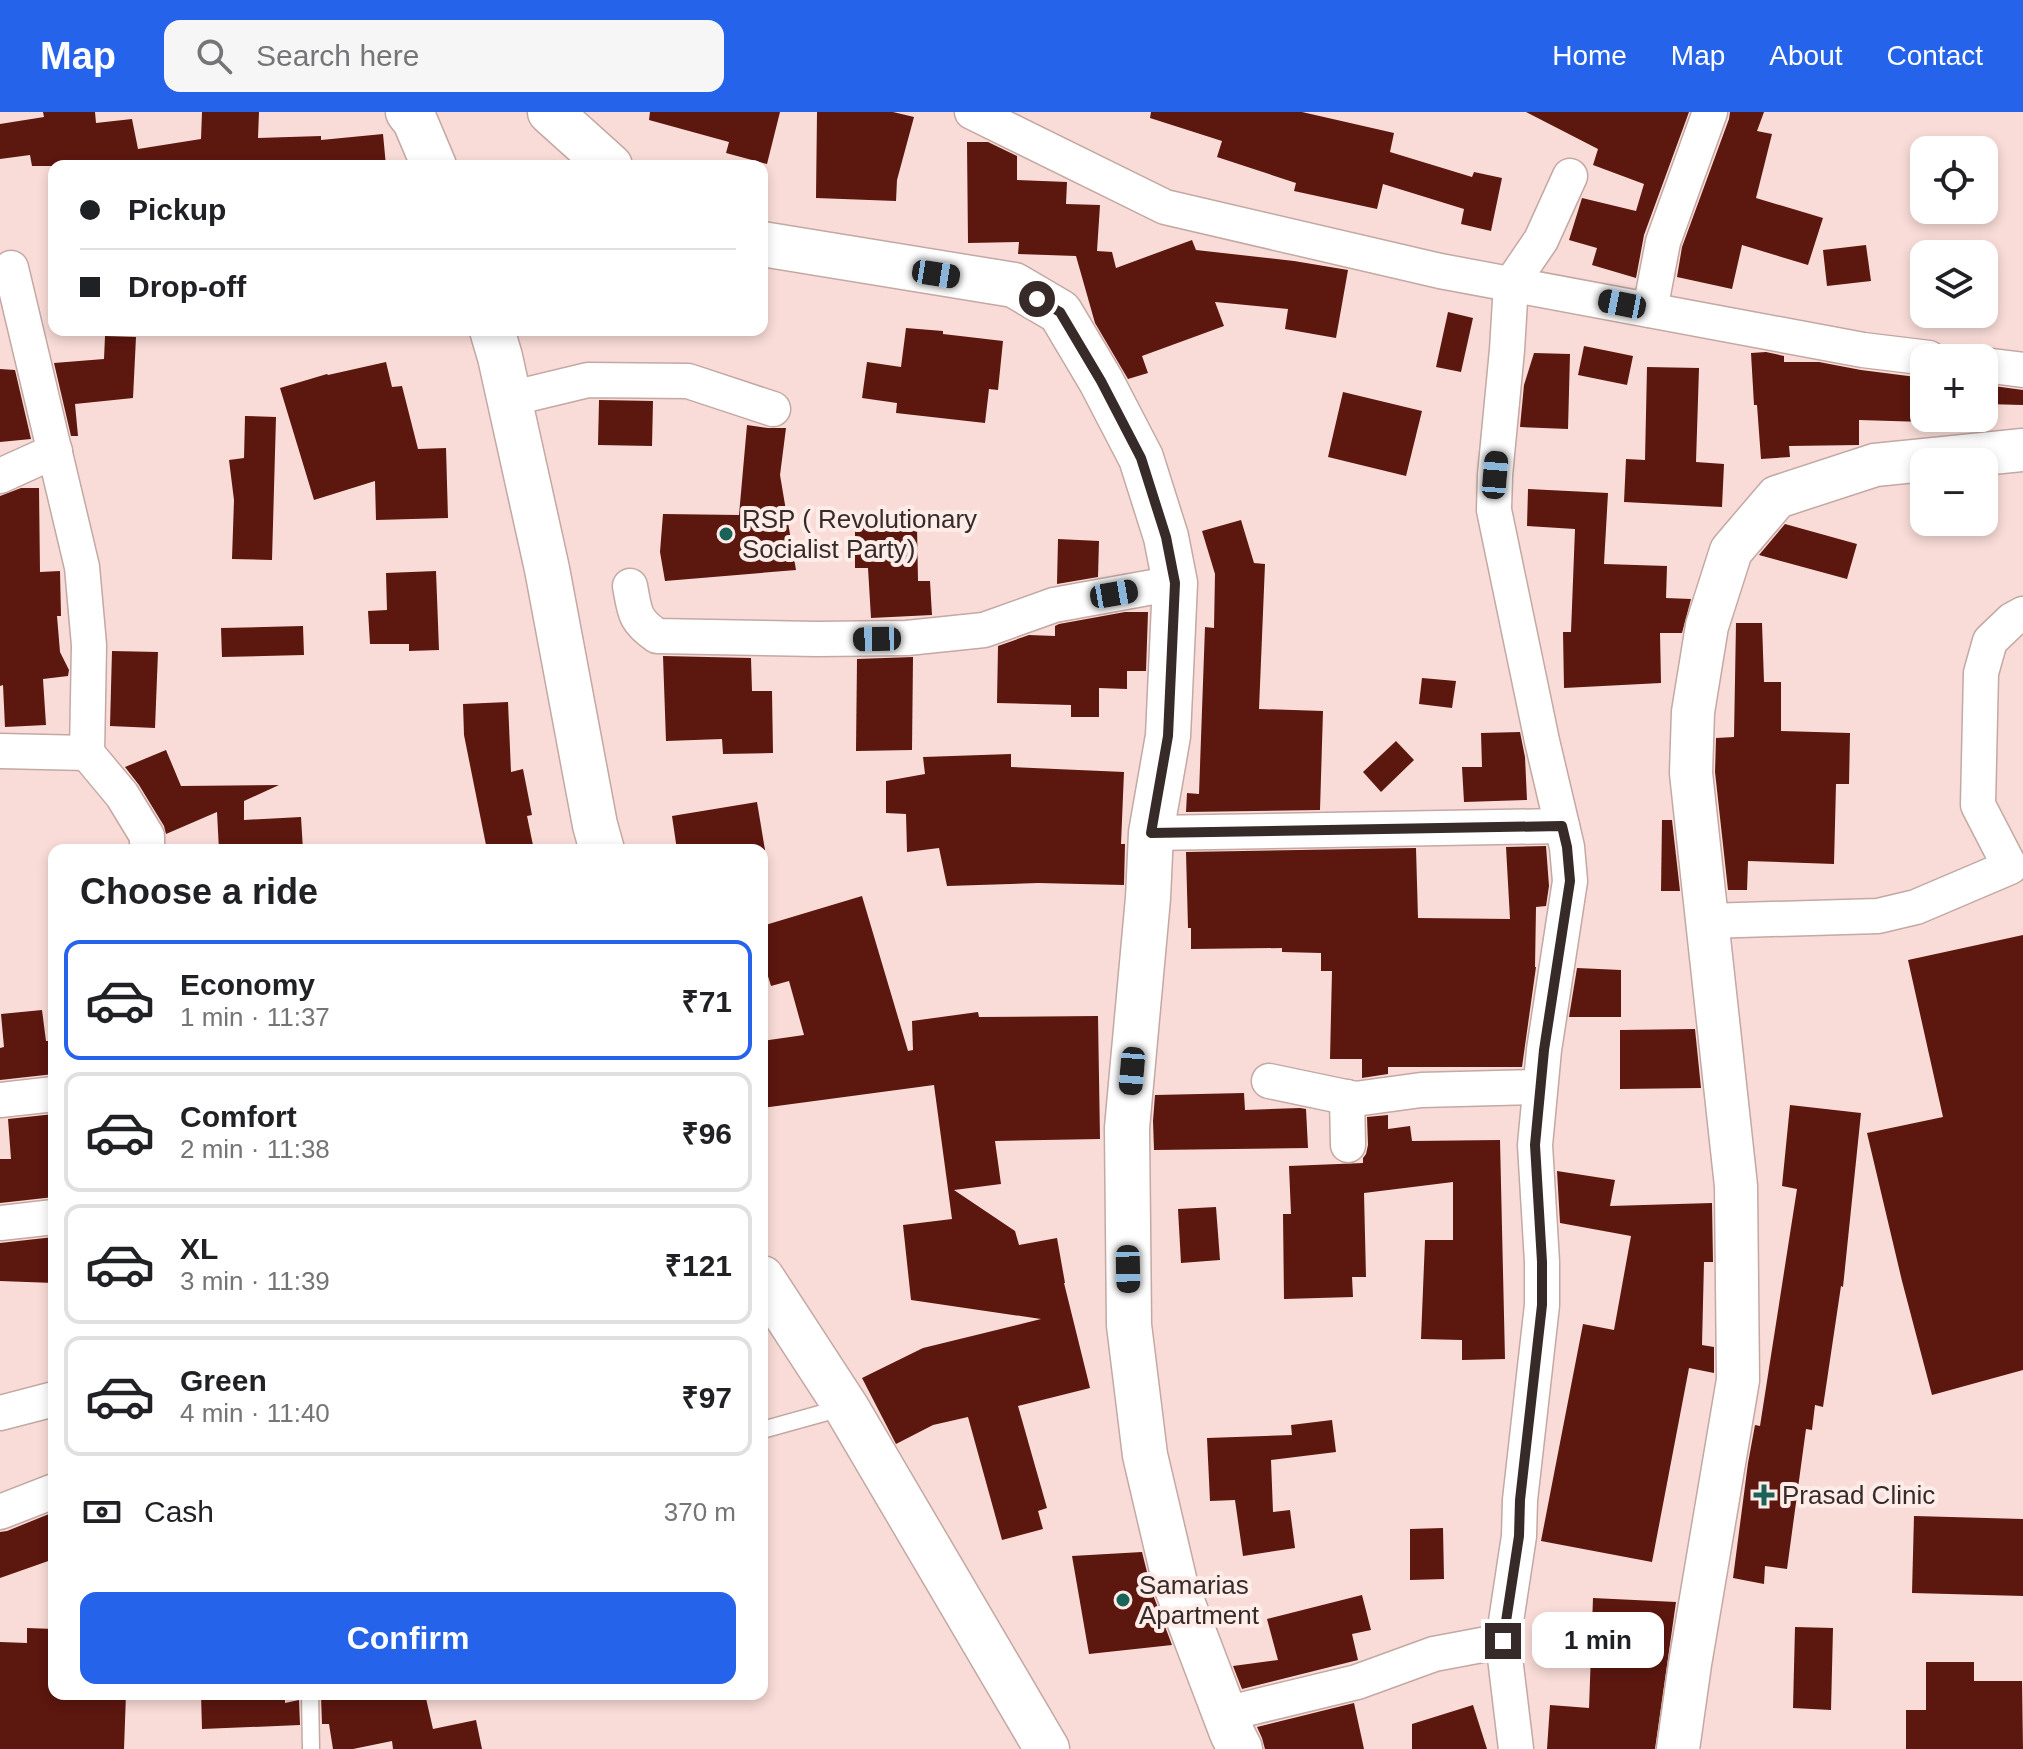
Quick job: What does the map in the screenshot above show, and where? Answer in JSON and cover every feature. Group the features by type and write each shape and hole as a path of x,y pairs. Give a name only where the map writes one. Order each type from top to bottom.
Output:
{"main road":[{"path":"408,112 431,160"},
{"path":"550,112 603,160"},
{"path":"768,245 1014,285 1060,312 1141,458 1166,537 1175,583 1168,736 1151,833 1127,1128 1129,1325 1145,1455 1175,1583 1232,1732"},
{"path":"493,336 547,569 600,844"},
{"path":"768,1287 846,1407 1047,1749"}],"street":[{"path":"972,112 1165,207 1440,271 1863,350 1910,356"},
{"path":"1650,310 1663,242 1710,112"},
{"path":"1516,1749 1503,1641 1519,1536 1520,1500 1542,1305 1535,1145 1540,1087 1570,881 1567,847 1494,510 1495,475 1511,284 1541,240 1570,176"},
{"path":"11,268 82,567 89,645 87,753 122,795 147,836 147,844"},
{"path":"1998,367 2023,370"},
{"path":"509,399 588,380 688,381 773,409"},
{"path":"1678,1749 1738,1380 1736,1186 1691,773 1693,712 1707,626 1731,551 1777,497 1875,465 2023,450"},
{"path":"0,476 55,451"},
{"path":"630,586 635,612 642,625 657,636 832,639 907,638 984,630 1054,605 1175,583"},
{"path":"1707,921 1878,916 2016,875 1978,805 1981,673 1990,641 2023,614"},
{"path":"0,751 87,753"},
{"path":"1151,833 1562,826"},
{"path":"1269,1081 1355,1099 1421,1090 1540,1087"},
{"path":"0,1100 48,1095"},
{"path":"1347,1097 1348,1145"},
{"path":"0,1223 48,1218"},
{"path":"0,1413 48,1401"},
{"path":"0,1512 48,1493"},
{"path":"1232,1732 1434,1654 1503,1641"}],"lane":[{"path":"768,1428 846,1407"},
{"path":"310,1700 311,1749"}],"building":[{"path":"43,112 95,112 96,123 132,119 138,149 201,139 202,112 259,112 258,138 321,136 321,140 383,134 385,160 48,160 48,166 32,166 30,155 0,159 0,124 44,117"},
{"path":"650,112 780,112 768,160 752,160 726,153 729,142 649,120"},
{"path":"817,112 893,112 914,117 897,180 896,201 816,198"},
{"path":"1151,112 1302,112 1394,133 1390,152 1472,177 1474,172 1502,178 1491,231 1461,224 1464,209 1383,184 1377,209 1294,191 1296,183 1217,157 1222,141 1150,118"},
{"path":"1526,112 1689,112 1644,235 1636,278 1592,265 1597,248 1569,240 1582,198 1636,211 1644,184 1593,165 1598,149"},
{"path":"1730,112 1764,112 1757,131 1772,134 1756,198 1823,218 1808,265 1742,245 1732,289 1677,277 1682,247"},
{"path":"967,142 988,142 1017,156 1017,180 1067,182 1066,204 1100,205 1097,251 1112,252 1116,268 1192,240 1196,250 1348,270 1336,338 1285,329 1288,309 1215,302 1224,326 1142,356 1148,373 1128,379 1095,323 1076,256 1018,254 1019,242 968,243"},
{"path":"1866,245 1871,281 1827,286 1823,250"},
{"path":"1448,312 1473,318 1461,372 1436,367"},
{"path":"906,328 1003,341 998,390 989,389 985,423 896,413 897,403 862,398 867,362 901,367"},
{"path":"105,336 136,337 133,398 75,404 78,436 71,436 54,363 104,359"},
{"path":"1584,346 1633,356 1627,385 1578,375"},
{"path":"1534,353 1570,354 1568,429 1520,427 1524,385"},
{"path":"1751,353 1784,356 1784,362 1819,362 1910,376 1910,422 1859,420 1859,445 1789,446 1790,457 1761,459"},
{"path":"386,362 392,387 402,386 418,449 446,448 448,518 376,520 375,481 314,500 280,388 327,374"},
{"path":"1647,367 1699,368 1696,462 1724,464 1722,507 1624,502 1626,459 1645,460"},
{"path":"0,369 15,370 31,439 0,442"},
{"path":"1998,387 2023,390 2023,405 1998,404"},
{"path":"1343,392 1422,411 1406,476 1328,457"},
{"path":"599,400 653,401 652,446 598,445"},
{"path":"245,416 276,417 272,560 232,559 234,500 229,460 244,458"},
{"name":"RSP ( Revolutionary Socialist Party)","path":"747,425 786,428 780,475 796,570 665,581 660,552 663,514 739,515"},
{"path":"21,488 39,488 40,572 60,571 61,616 57,616 60,652 69,670 68,676 43,679 46,725 5,727 3,685 0,686 0,496"},
{"path":"1528,489 1608,493 1604,564 1667,566 1666,598 1691,599 1682,633 1660,633 1661,683 1564,688 1563,632 1571,632 1575,529 1527,526"},
{"path":"1241,520 1254,563 1265,564 1259,709 1323,711 1320,810 1186,812 1187,793 1199,794 1205,627 1214,628 1215,574 1202,531"},
{"path":"886,523 886,528 917,526 918,581 930,581 932,615 871,618 868,568 855,568 855,524"},
{"path":"1785,524 1857,544 1847,579 1759,555"},
{"path":"1058,539 1099,541 1098,577 1057,584"},
{"path":"436,571 439,650 409,651 409,644 370,644 368,611 387,610 386,573"},
{"path":"1125,612 1148,612 1146,671 1127,671 1127,689 1099,688 1099,717 1071,717 1071,705 997,703 998,646 1029,635 1055,636 1055,626 1059,624"},
{"path":"1736,623 1762,623 1764,682 1781,682 1781,731 1850,733 1849,784 1836,784 1834,864 1748,861 1747,890 1728,890 1715,772 1716,738 1734,737"},
{"path":"303,626 304,655 222,657 221,628"},
{"path":"112,651 158,652 155,728 110,726"},
{"path":"663,656 751,658 752,691 772,691 773,753 723,754 722,739 666,741"},
{"path":"913,657 912,750 856,751 857,659"},
{"path":"1422,678 1456,681 1452,708 1419,704"},
{"path":"508,702 511,772 523,769 532,815 527,816 533,844 486,844 464,735 463,704"},
{"path":"1520,732 1525,757 1527,800 1464,802 1462,767 1482,767 1481,733"},
{"path":"1396,741 1414,760 1381,792 1363,772"},
{"path":"166,750 181,786 279,785 244,801 244,820 301,817 303,844 219,844 217,812 166,834 139,785 125,767"},
{"path":"1011,754 1011,767 1124,772 1121,844 1125,844 1124,885 1038,883 947,886 939,848 907,852 906,814 886,813 886,781 925,774 923,757"},
{"path":"757,802 764,844 676,844 672,816"},
{"path":"1662,820 1672,820 1680,891 1661,891"},
{"path":"1546,846 1549,886 1546,906 1536,907 1536,967 1522,1067 1388,1067 1388,1074 1362,1078 1362,1059 1330,1059 1332,971 1321,971 1321,953 1282,952 1282,948 1191,949 1186,852 1416,848 1418,918 1510,919 1506,847"},
{"path":"862,896 908,1051 913,1050 912,1021 978,1012 979,1017 1098,1016 1100,1139 995,1141 1001,1184 954,1190 1015,1231 1019,1245 1057,1238 1064,1283 1090,1388 1018,1406 1047,1508 1038,1511 1043,1529 1002,1540 968,1417 933,1425 896,1444 862,1378 923,1348 1041,1319 911,1300 903,1225 952,1219 934,1085 768,1107 768,1040 804,1035 789,981 771,986 768,976 768,924"},
{"path":"2023,935 2023,1370 1932,1395 1867,1133 1943,1117 1908,960"},
{"path":"1577,968 1621,970 1621,1017 1569,1017"},
{"path":"42,1010 48,1041 48,1075 0,1080 0,1048 4,1047 1,1014"},
{"path":"1695,1029 1701,1088 1620,1089 1620,1030"},
{"path":"1244,1093 1245,1110 1306,1109 1308,1148 1154,1150 1155,1095"},
{"path":"1790,1105 1861,1113 1843,1287 1823,1407 1815,1405 1812,1430 1806,1429 1787,1569 1765,1566 1764,1584 1733,1578 1748,1463 1755,1425 1760,1426 1797,1189 1782,1186"},
{"path":"48,1115 48,1198 0,1203 0,1159 11,1159 8,1119"},
{"path":"1388,1115 1388,1129 1410,1126 1412,1141 1500,1140 1505,1359 1462,1360 1462,1340 1421,1339 1425,1240 1453,1240 1453,1182 1364,1193 1366,1277 1352,1277 1353,1297 1284,1299 1283,1214 1291,1214 1289,1166 1363,1163 1368,1145 1367,1117"},
{"path":"1557,1171 1615,1180 1610,1206 1712,1203 1713,1262 1704,1262 1702,1345 1714,1347 1714,1373 1689,1368 1652,1562 1541,1541 1583,1324 1614,1330 1631,1236 1560,1223"},
{"path":"1216,1207 1220,1260 1181,1263 1178,1209"},
{"path":"48,1238 48,1283 0,1281 0,1243"},
{"path":"1332,1420 1336,1452 1271,1460 1273,1512 1290,1510 1295,1548 1243,1556 1235,1500 1210,1501 1207,1438 1292,1435 1291,1425"},
{"path":"48,1514 48,1561 0,1578 0,1532"},
{"path":"1914,1516 2023,1519 2023,1596 1912,1593"},
{"path":"1443,1528 1444,1579 1410,1580 1410,1529"},
{"name":"Samarias Apartment","path":"1142,1552 1152,1592 1172,1645 1089,1654 1072,1556"},
{"path":"1362,1595 1371,1630 1352,1634 1358,1660 1242,1689 1233,1666 1278,1660 1267,1619"},
{"path":"1593,1598 1676,1602 1655,1749 1547,1749 1550,1705 1589,1708"},
{"path":"1795,1627 1833,1628 1831,1710 1793,1708"},
{"path":"27,1628 48,1629 48,1700 126,1700 124,1749 0,1749 0,1642 27,1643"},
{"path":"1926,1662 1974,1662 1974,1681 2022,1681 2023,1749 1906,1749 1906,1710 1926,1710"},
{"path":"201,1700 285,1700 285,1703 299,1700 300,1725 202,1729"},
{"path":"321,1700 426,1700 433,1729 476,1720 482,1749 393,1749 392,1741 353,1749 333,1749 329,1724 322,1724"},
{"path":"1354,1703 1364,1749 1265,1749 1257,1727"},
{"path":"1473,1705 1487,1749 1412,1749 1412,1724"}],"place":[{"name":"RSP ( Revolutionary Socialist Party)","path":"726,534"},
{"name":"Prasad Clinic","path":"1764,1495"},
{"name":"Samarias Apartment","path":"1123,1600"}],"route":[{"path":"1037,299 1060,312 1101,381 1141,458 1166,537 1175,583 1168,736 1151,833 1562,826 1570,881 1544,1050 1535,1145 1542,1305 1520,1500 1519,1536 1503,1641"}]}
